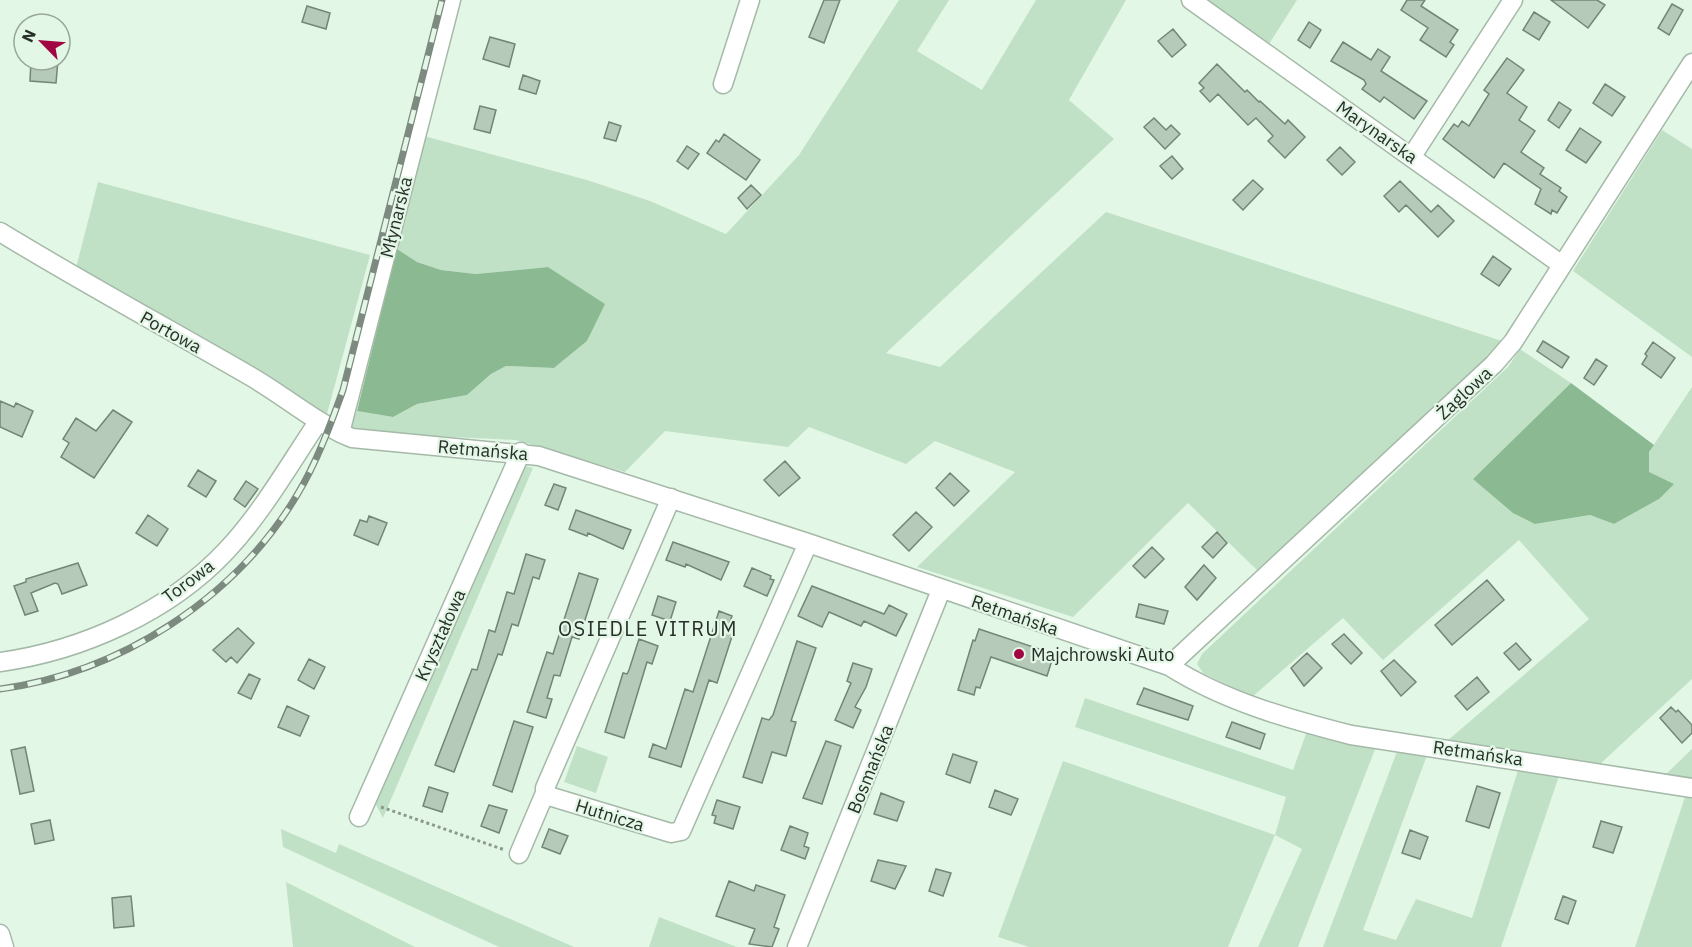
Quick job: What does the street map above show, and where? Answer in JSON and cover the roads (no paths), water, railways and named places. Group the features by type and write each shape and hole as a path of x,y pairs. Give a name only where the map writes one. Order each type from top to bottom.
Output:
{"street":[{"name":"Młynarska","path":"340,433 451,0"},
{"path":"723,84 750,0"},
{"name":"Marynarska","path":"1191,0 1562,265"},
{"path":"1412,156 1513,0"},
{"name":"Żaglowa","path":"1169,666 1494,364 1513,342 1692,63"},
{"name":"Portowa","path":"0,231 87,285 252,378 318,422 340,433"},
{"name":"Torowa","path":"0,662 22,659 106,634 128,623 185,585 225,553 244,530 318,422"},
{"name":"Retmańska","path":"340,433 363,440 521,452 808,543 1169,666 1188,678 1235,700 1351,735 1692,788"},
{"name":"Kryształowa","path":"362,809 521,452"},
{"path":"519,854 671,498"},
{"name":"Hutnicza","path":"545,793 671,833 681,831 808,543"},
{"name":"Bosmańska","path":"797,947 941,590"},
{"path":"0,934 4,947"}],"railway":[{"path":"0,689 44,680 88,667 130,648 170,625 207,598 241,567 271,533 297,495 317,457 343,390 442,0"}],"place":[{"name":"Majchrowski Auto","path":"1019,654"}],"district":[{"name":"OSIEDLE VITRUM","path":"648,628"}]}
